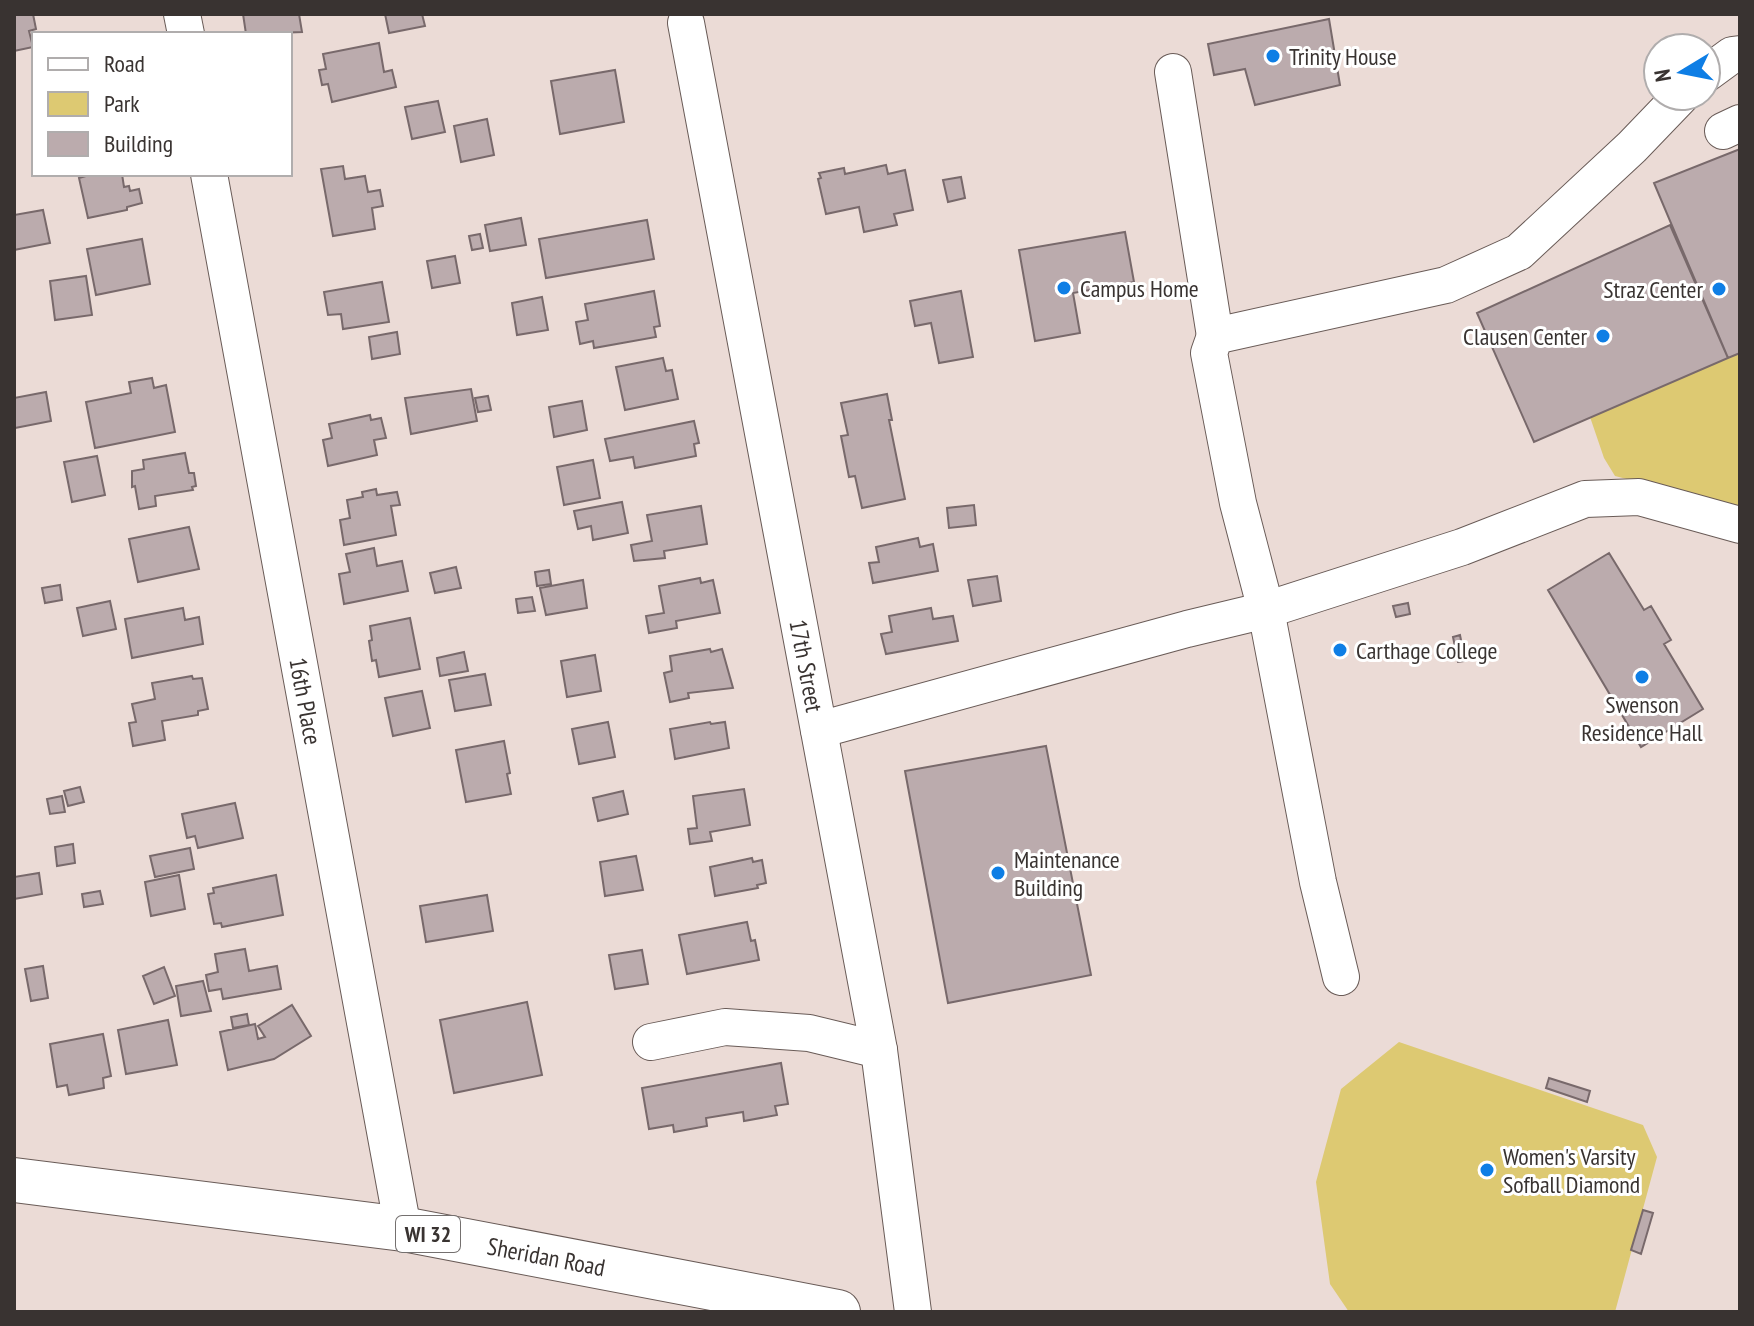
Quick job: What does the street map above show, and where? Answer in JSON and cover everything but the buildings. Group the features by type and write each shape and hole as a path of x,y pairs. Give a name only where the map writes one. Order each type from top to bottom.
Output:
{"main road":[{"name":"Sheridan Road","path":"14,1180 403,1229 838,1312"}],"street":[{"name":"17th Street","path":"686,23 879,1050 913,1312"},
{"path":"1722,62 1732,55 1740,54"},
{"path":"1173,72 1215,336 1209,353 1238,503 1266,610 1318,882 1341,977"},
{"path":"1215,336 1446,285 1519,252 1666,112"},
{"name":"16th Place","path":"209,176 403,1229"},
{"path":"819,730 1266,610 1462,547 1585,499 1639,497 1740,525"},
{"path":"651,1042 725,1027 809,1033 879,1050"}],"green space":[{"path":"1740,353 1740,508 1615,476 1604,458 1590,417"},
{"name":"Women's Varsity Sofball Diamond","path":"1399,1042 1643,1125 1657,1157 1615,1312 1349,1312 1330,1284 1316,1182 1341,1089"}],"place":[{"name":"Trinity House","path":"1273,56"},
{"name":"Campus Home","path":"1064,288"},
{"name":"Straz Center","path":"1719,289"},
{"name":"Clausen Center","path":"1603,336"},
{"name":"Carthage College","path":"1340,650"},
{"name":"Swenson Residence Hall","path":"1642,677"},
{"name":"Maintenance Building","path":"998,873"},
{"name":"Women's Varsity Sofball Diamond","path":"1487,1170"}]}
